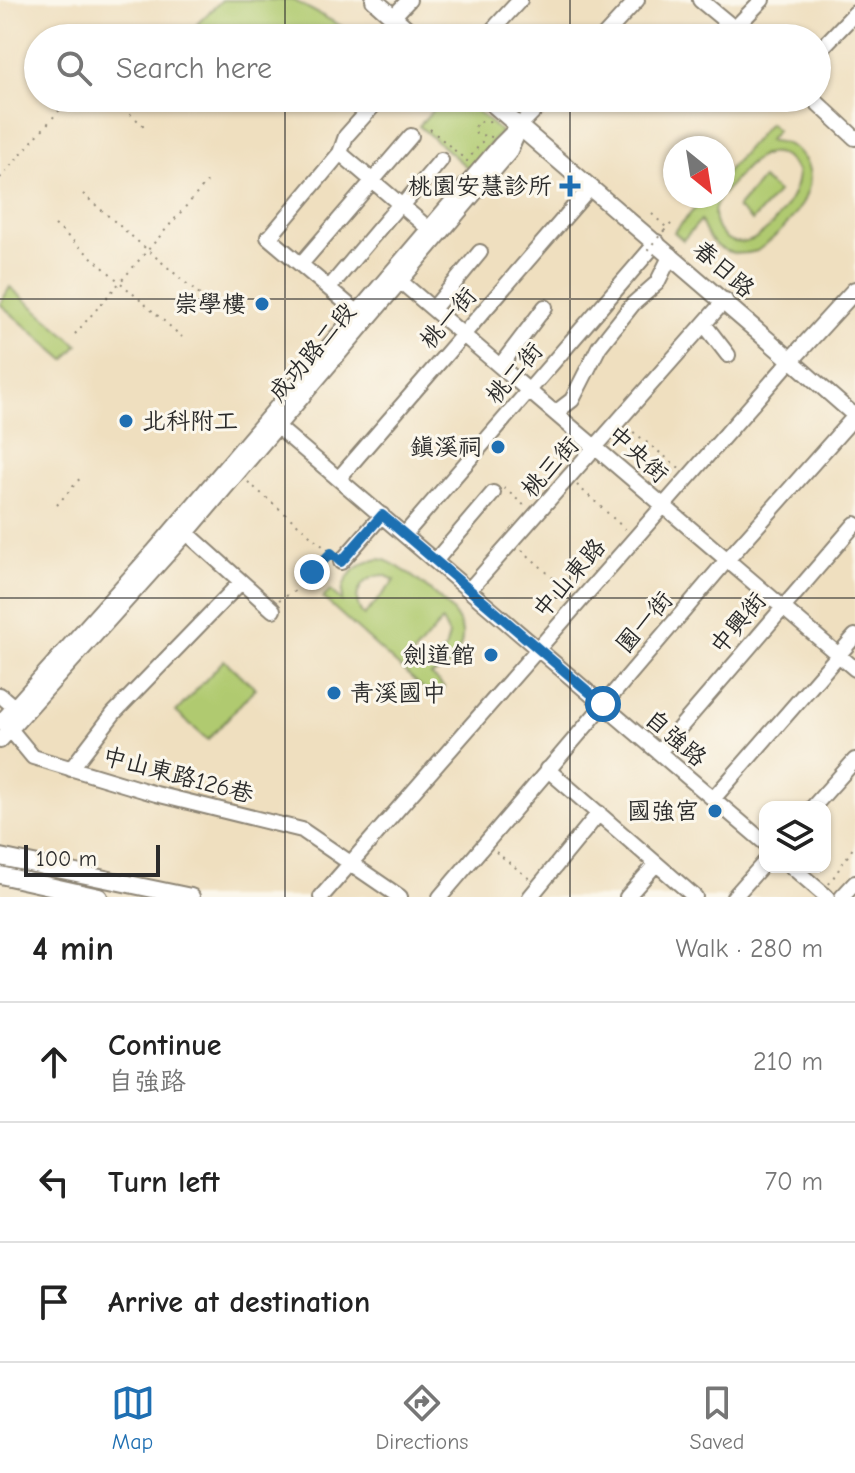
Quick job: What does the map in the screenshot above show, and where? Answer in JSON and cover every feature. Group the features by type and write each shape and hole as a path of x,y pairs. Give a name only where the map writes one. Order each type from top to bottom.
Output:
{"main road":[{"path":"374,0 401,24"},
{"name":"春日路","path":"503,112 662,245 791,360"},
{"name":"中山東路","path":"791,360 855,290"},
{"path":"0,857 191,897"},
{"path":"81,893 86,874"},
{"path":"0,875 99,897"}],"street":[{"path":"393,17 409,0"},
{"path":"498,24 520,0"},
{"path":"615,24 637,0"},
{"path":"700,0 729,24"},
{"path":"741,24 762,0"},
{"path":"831,38 855,13"},
{"path":"357,312 268,237 340,153 346,136 367,112"},
{"name":"成功路二段","path":"3,729 231,475 357,312 396,277 429,229 500,145 534,112"},
{"path":"827,112 855,138"},
{"name":"成功路二段","path":"272,422 396,277 509,153 521,127"},
{"path":"301,264 411,136"},
{"path":"340,153 429,229"},
{"path":"329,288 441,160"},
{"name":"桃一街","path":"339,478 591,187"},
{"path":"555,413 572,400 599,347 633,304 657,283 662,245"},
{"name":"桃二街","path":"405,534 528,390 662,245"},
{"path":"433,309 480,252"},
{"name":"中央街","path":"396,277 462,336 598,446 662,505 855,669"},
{"name":"桃三街","path":"469,590 725,300"},
{"path":"500,366 545,307"},
{"path":"704,324 728,355"},
{"name":"春日路","path":"791,360 855,416"},
{"name":"中山東路","path":"321,897 791,360"},
{"name":"園一街","path":"440,897 727,560 855,416"},
{"name":"自強路","path":"272,422 759,838"},
{"path":"436,560 493,493"},
{"path":"341,562 382,515"},
{"name":"成功路二段","path":"19,711 187,533 192,516"},
{"name":"中興街","path":"659,752 781,606 855,524"},
{"path":"187,533 271,608"},
{"path":"71,769 120,706 241,582"},
{"path":"713,799 855,636"},
{"path":"0,695 19,711"},
{"name":"中山東路126巷","path":"3,729 33,757 156,794 302,830 400,897"},
{"path":"818,801 855,760"},
{"path":"547,769 695,897"},
{"path":"534,892 599,813"},
{"path":"627,897 656,864"},
{"path":"734,897 759,869"},
{"path":"799,873 825,895"},
{"path":"842,897 855,883"}],"path":[{"path":"0,178 58,112"},
{"path":"128,112 144,126"},
{"path":"497,122 476,124 476,134 485,138 500,137"},
{"path":"430,129 467,161 485,138"},
{"path":"75,334 207,182"},
{"path":"83,194 210,304"},
{"path":"652,214 662,245"},
{"path":"662,245 674,221"},
{"path":"55,225 182,337"},
{"path":"620,421 689,476"},
{"path":"231,475 331,553 297,590 271,608"},
{"path":"57,505 82,476"},
{"path":"570,479 635,538"},
{"path":"493,493 500,484 536,516"},
{"path":"512,541 580,601"},
{"path":"730,629 749,644"},
{"path":"485,843 534,892"},
{"path":"825,895 853,848"}],"green space":[{"path":"222,0 293,0 337,24 197,24"},
{"path":"431,112 478,112 501,132 469,169 419,126"},
{"path":"769,123 777,130 768,141 794,149 808,168 810,181 799,208 779,233 757,251 738,253 722,249 709,237 701,220 683,240 674,232 695,208 715,208 717,228 722,235 728,240 746,242 764,233 789,202 797,171 787,159 777,153 767,154 757,158 735,180 735,162"},
{"path":"762,179 778,192 752,221 737,208"},
{"path":"10,287 78,345 65,360 0,304"},
{"path":"379,559 422,584 458,620 461,646 446,667 431,675 444,687 434,698 323,598 330,590 342,601 344,585 352,572 363,564","holes":["384,575 395,580 364,616 358,602 360,589 369,579","442,621 449,635 445,650 426,662 411,657"]},
{"path":"224,660 255,688 208,740 176,712"}],"place":[{"name":"桃園安慧診所","path":"570,186"},
{"name":"崇學樓","path":"262,304"},
{"name":"北科附工","path":"126,421"},
{"name":"鎮溪祠","path":"498,447"},
{"name":"劍道館","path":"491,655"},
{"name":"青溪國中","path":"334,693"},
{"name":"國強宮","path":"715,811"}],"route":[{"path":"312,572 331,553 341,562 382,515 603,704"}]}
